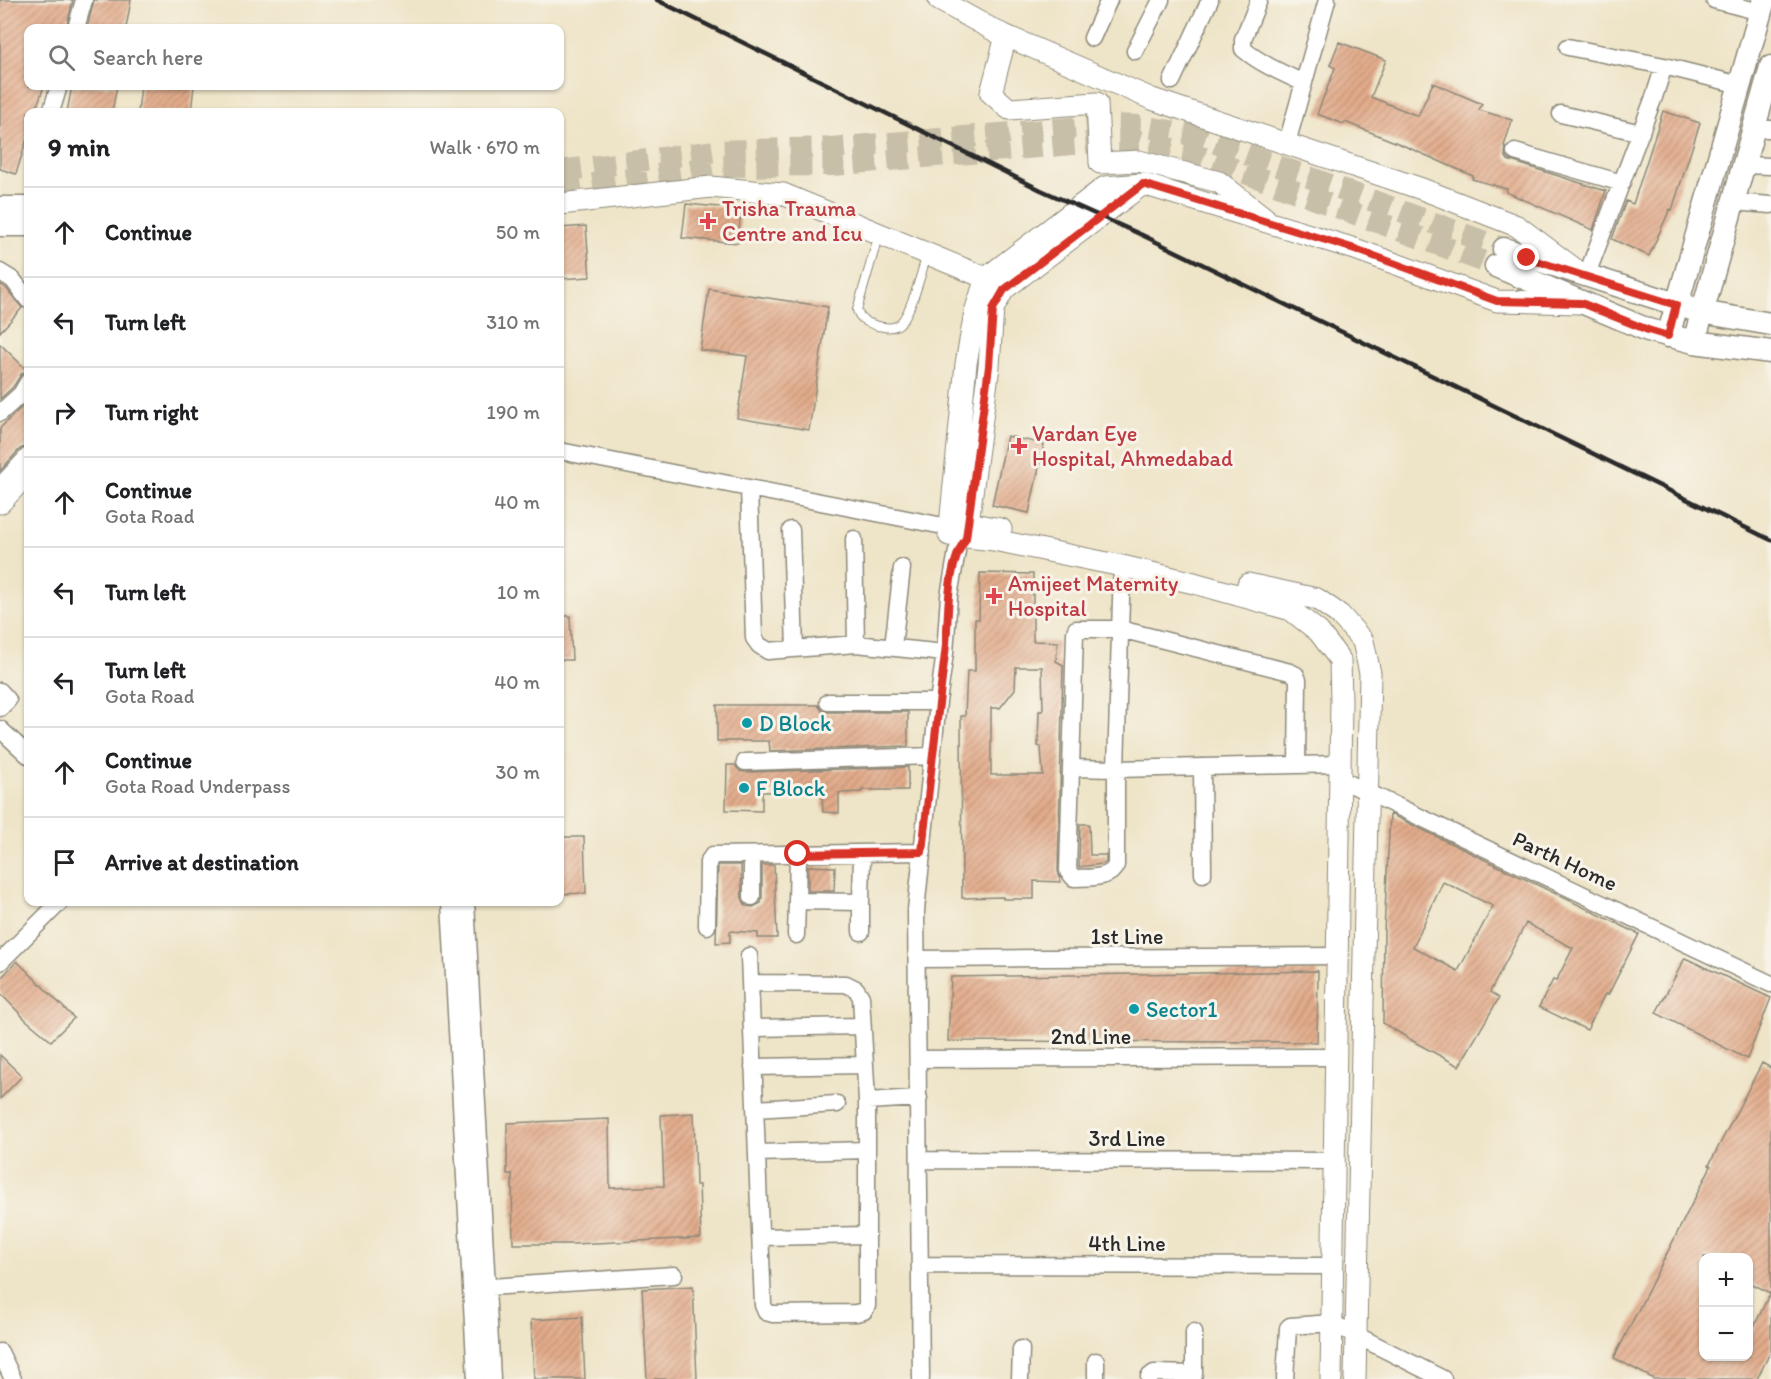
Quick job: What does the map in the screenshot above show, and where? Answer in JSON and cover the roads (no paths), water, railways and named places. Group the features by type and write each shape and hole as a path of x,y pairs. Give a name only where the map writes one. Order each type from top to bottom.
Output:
{"main road":[{"path":"1668,336 1762,6"},
{"path":"1694,342 1743,165 1763,129 1770,75"},
{"path":"0,208 24,208"},
{"path":"0,225 24,210"},
{"path":"1771,324 1701,312 1586,277 1500,258 1581,303 1648,330 1694,342 1771,352"}],"street":[{"path":"77,24 84,0"},
{"path":"939,0 1006,36 1152,99 1422,189 1517,226 1586,277 1664,66"},
{"path":"1092,38 1109,0"},
{"path":"1135,51 1161,0"},
{"path":"1172,81 1210,0"},
{"path":"1259,0 1243,39 1243,49 1256,59 1304,83"},
{"path":"1287,143 1327,0"},
{"path":"1714,0 1762,6"},
{"path":"1006,36 992,93 1009,109 1097,103 1100,163 1139,160 1219,182 1275,225"},
{"path":"1568,47 1664,66 1740,85"},
{"path":"52,108 58,90"},
{"path":"1561,114 1641,133"},
{"path":"1515,152 1622,183"},
{"path":"1743,165 1771,166"},
{"path":"955,532 989,366 993,309 1004,290 1143,184"},
{"path":"921,1379 916,910 945,653 966,364 975,312 986,278 1104,187 1143,184 1355,249 1497,301 1581,303"},
{"path":"564,204 700,188 783,194 986,278 1004,290"},
{"path":"1732,202 1771,205"},
{"path":"0,272 13,280 24,295"},
{"path":"0,413 24,389"},
{"path":"564,452 749,488 1194,583 1291,610 1319,632 1340,660 1331,1379"},
{"path":"0,486 24,460"},
{"path":"0,503 24,477"},
{"path":"749,488 754,638 759,645 768,651 856,644 945,653"},
{"path":"791,530 795,649"},
{"path":"955,532 1317,599 1340,615 1363,641 1370,673 1355,1379"},
{"path":"854,539 856,644"},
{"path":"1122,566 1120,629 1116,769 1116,865 1107,876 1074,878 1068,871 1077,629 1120,629 1296,675 1298,680 1297,765"},
{"path":"893,647 902,568"},
{"path":"0,691 8,700 0,708"},
{"path":"828,702 938,702"},
{"path":"0,729 24,751"},
{"path":"745,762 932,756"},
{"path":"1071,768 1297,765 1340,771"},
{"path":"1203,767 1203,874"},
{"name":"Parth Home","path":"1340,771 1367,792 1771,984"},
{"path":"708,926 708,862 713,855 922,852"},
{"path":"861,932 862,853"},
{"path":"796,935 798,854"},
{"path":"752,855 752,897"},
{"path":"797,901 861,902"},
{"path":"0,963 56,906"},
{"path":"450,906 471,1150 479,1288 492,1379"},
{"path":"466,906 471,1150"},
{"path":"749,956 753,1066 763,1305 766,1312 773,1314 864,1311 867,1306 867,1101 861,997 856,989 846,984 750,983"},
{"name":"1st Line","path":"917,959 1337,956"},
{"path":"752,1028 862,1026"},
{"name":"2nd Line","path":"918,1059 1336,1057"},
{"path":"753,1066 865,1065"},
{"path":"867,1101 919,1098"},
{"path":"755,1109 837,1104"},
{"path":"757,1153 867,1150"},
{"name":"3rd Line","path":"919,1161 1335,1161"},
{"path":"760,1237 867,1235"},
{"name":"4th Line","path":"920,1265 1333,1266"},
{"path":"479,1288 674,1275"},
{"path":"476,1379 479,1288"},
{"path":"1285,1379 1288,1328 1332,1323 1443,1379"},
{"path":"1149,1379 1154,1373 1193,1376 1194,1332"},
{"path":"1020,1379 1021,1349"},
{"path":"0,1352 13,1379"},
{"path":"1096,1361 1096,1379"}],"lane":[{"path":"879,234 857,310 868,324 888,328 895,327 905,319 927,254"}],"tunnel":[{"path":"564,170 716,151 831,148 1108,125 1142,126 1197,136 1504,249"},
{"path":"564,188 716,166 833,165 1106,141 1140,141 1194,154 1496,266"}],"railway":[{"path":"657,0 1041,190 1142,235 1771,540"}],"place":[{"name":"Trisha Trauma Centre and Icu","path":"708,221"},
{"name":"Vardan Eye Hospital, Ahmedabad","path":"1019,446"},
{"name":"Amijeet Maternity Hospital","path":"994,596"},
{"name":"D Block","path":"747,723"},
{"name":"F Block","path":"744,788"},
{"name":"Sector1","path":"1134,1009"}]}
